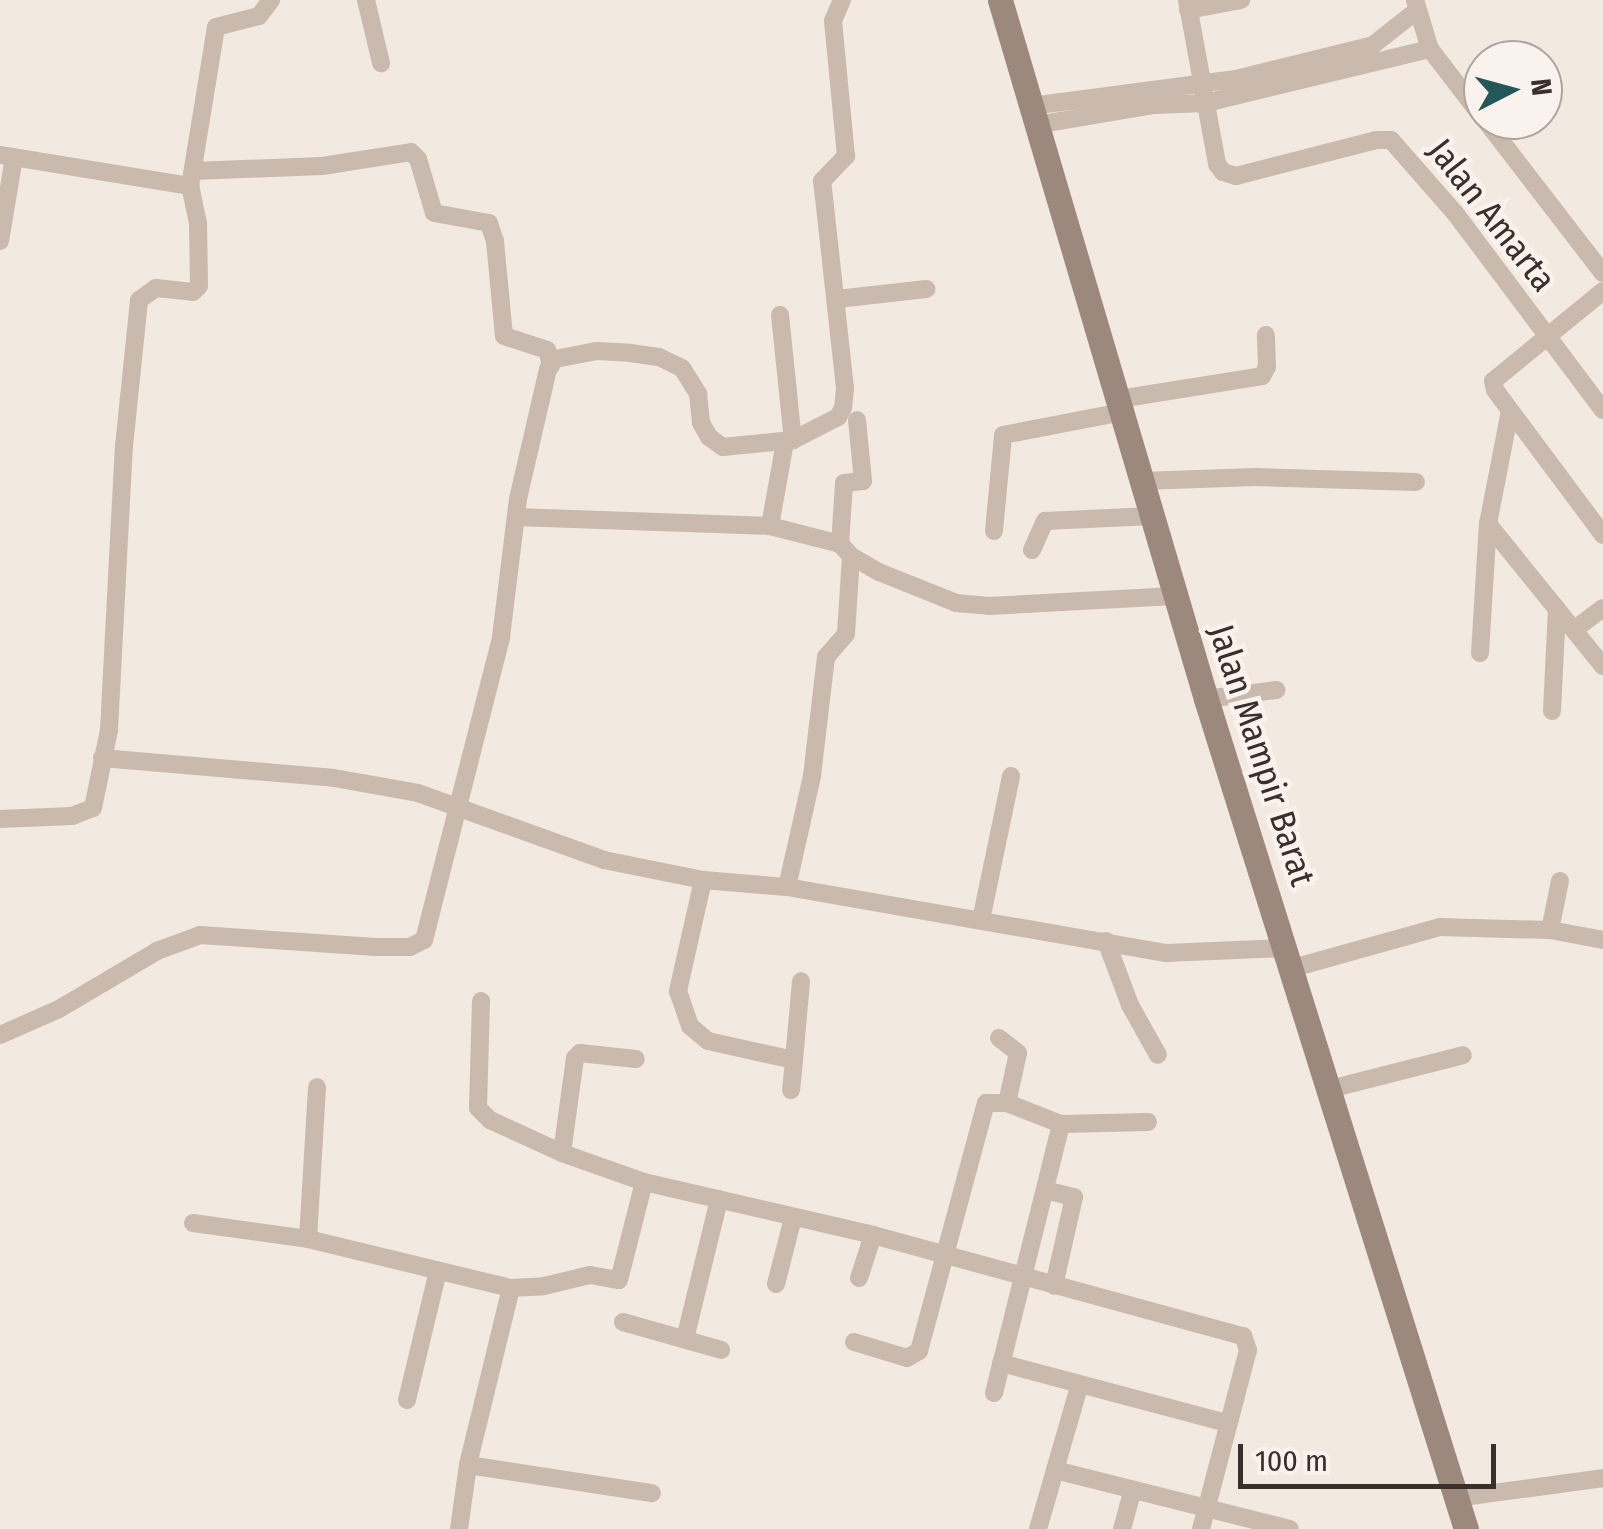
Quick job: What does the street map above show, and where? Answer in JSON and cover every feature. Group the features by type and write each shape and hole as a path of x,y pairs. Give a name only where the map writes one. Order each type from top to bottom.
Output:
{"street":[{"path":"0,819 84,814 92,808 109,730 124,446 140,300 156,288 193,292 199,286 198,223 192,178 216,27 260,16 271,0"},
{"path":"366,0 381,64"},
{"path":"0,1035 59,1009 157,951 200,935 410,947 424,940 501,637 516,517 550,366 555,359 597,351 659,357 682,368 698,394 701,423 709,437 723,447 789,441 838,417 846,388 822,181 846,156 833,21 842,0"},
{"name":"Jalan Mampir Barat","path":"1000,0 1206,698 1466,1528"},
{"path":"1205,94 1187,5 1240,0"},
{"path":"1376,52 1415,6"},
{"path":"1415,6 1430,49 1463,92"},
{"path":"1033,116 1205,94 1376,52 1430,49"},
{"name":"Jalan Amarta","path":"1205,94 1217,164 1223,172 1236,176 1376,140 1391,140 1455,212 1546,336"},
{"path":"1500,140 1603,273"},
{"path":"0,241 7,156 192,178 322,166 410,152 418,159 434,214 489,222 495,241 504,336 547,350 550,366"},
{"path":"836,298 926,289"},
{"path":"1603,290 1493,381 1510,411 1603,535"},
{"path":"770,526 789,441 780,316"},
{"path":"994,531 1003,434 1262,376 1267,367 1266,336"},
{"path":"1546,336 1603,410"},
{"path":"1480,653 1488,524 1510,411"},
{"path":"788,887 812,776 826,657 846,634 844,484 863,481 856,420"},
{"path":"1142,481 1255,478 1416,482"},
{"path":"1032,550 1044,522 1152,516"},
{"path":"516,517 770,526 846,550 956,604 989,606 1176,596"},
{"path":"1488,524 1603,666"},
{"path":"1575,629 1603,608"},
{"path":"1552,711 1558,609"},
{"path":"1206,698 1276,690"},
{"path":"102,758 334,778 418,793 604,860 703,880 788,887 1166,954 1290,958 1440,927 1550,930 1603,940"},
{"path":"981,920 1012,776"},
{"path":"703,880 678,991 690,1026 708,1041 794,1060"},
{"path":"1550,930 1560,881"},
{"path":"1106,941 1130,1006 1158,1055"},
{"path":"790,1090 801,981"},
{"path":"481,1002 478,1108 490,1120 562,1153 644,1182 873,1236 1243,1336 1248,1350 1200,1529"},
{"path":"999,1038 1018,1053 1006,1104"},
{"path":"562,1153 576,1058 580,1053 636,1059"},
{"path":"1330,1089 1464,1055"},
{"path":"308,1239 317,1087"},
{"path":"854,1342 907,1358 917,1355 986,1103 1006,1104 1061,1124 1148,1122"},
{"path":"994,1393 1061,1124"},
{"path":"193,1222 308,1239 511,1288 590,1276 620,1280 644,1182"},
{"path":"1045,1190 1074,1197 1054,1286"},
{"path":"684,1339 719,1199"},
{"path":"776,1284 793,1218"},
{"path":"859,1278 873,1236"},
{"path":"407,1400 438,1271"},
{"path":"459,1529 468,1465 511,1288"},
{"path":"623,1322 720,1350"},
{"path":"1001,1364 1227,1423"},
{"path":"1038,1529 1078,1387"},
{"path":"468,1465 652,1493"},
{"path":"1054,1470 1290,1529"},
{"path":"1456,1498 1603,1478"},
{"path":"1122,1529 1133,1489"},
{"path":"1454,1529 1466,1528"}]}
